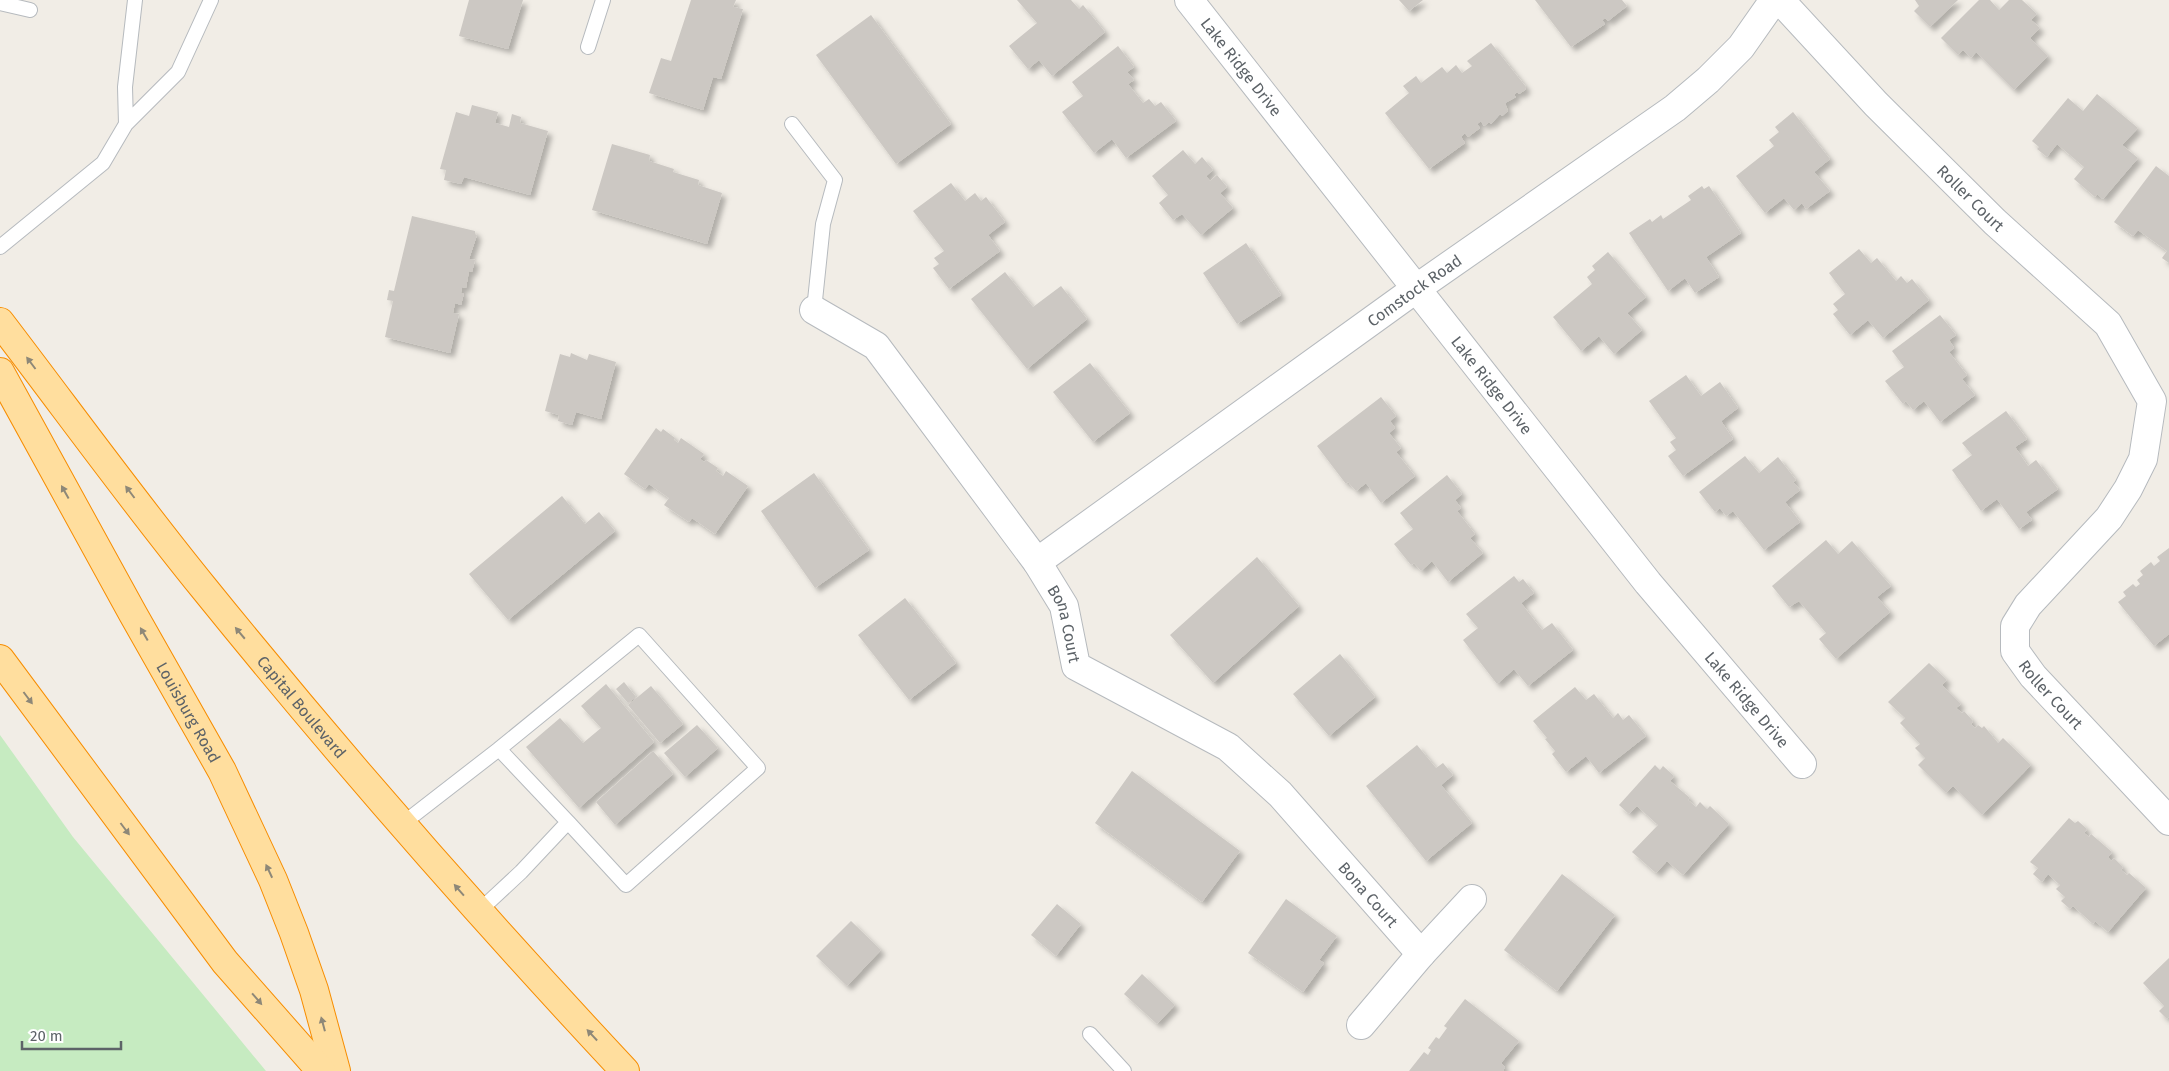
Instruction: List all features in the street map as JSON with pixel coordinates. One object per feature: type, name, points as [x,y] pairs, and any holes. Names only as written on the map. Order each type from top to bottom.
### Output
[{"type":"highway","name":"Capital Boulevard","points":[[0,322],[201,585],[401,825],[478,912],[625,1071]]},
{"type":"highway","name":"Louisburg Road","points":[[0,372],[128,606],[222,771],[273,880],[294,933],[314,990],[336,1071]]},
{"type":"highway","points":[[0,659],[225,962],[321,1071]]},
{"type":"street","name":"Lake Ridge Drive","points":[[1189,0],[1648,583],[1802,764]]},
{"type":"street","name":"Comstock Road","points":[[1037,562],[1417,288],[1675,108],[1708,80],[1741,47],[1774,0]]},
{"type":"street","name":"Roller Court","points":[[1780,0],[1876,104],[1988,215],[2108,324],[2160,402],[2142,459],[2128,489],[2109,518],[2028,605],[2015,626],[2015,651],[2033,676],[2169,821]]},
{"type":"street","name":"Bona Court","points":[[814,310],[876,346],[1037,562],[1064,606],[1076,666],[1228,747],[1280,794],[1421,954]]},
{"type":"street","points":[[1361,1025],[1421,954],[1472,899]]},
{"type":"lane","points":[[126,124],[125,87],[135,0]]},
{"type":"lane","points":[[0,247],[103,163],[126,124],[178,72],[211,0]]},
{"type":"lane","points":[[588,47],[603,0]]},
{"type":"lane","points":[[0,2],[30,10]]},
{"type":"lane","points":[[792,124],[835,180],[823,224],[814,310]]},
{"type":"lane","points":[[401,825],[499,749],[639,635],[758,768],[626,885],[499,749]]},
{"type":"lane","points":[[478,912],[521,872],[568,822]]},
{"type":"lane","points":[[1090,1034],[1124,1071]]},
{"type":"green space","points":[[0,735],[73,837],[266,1071],[0,1071]]},
{"type":"building","points":[[469,0],[523,0],[508,49],[459,36]]},
{"type":"building","points":[[691,0],[736,0],[733,7],[743,9],[721,79],[713,77],[703,110],[649,93],[661,58],[671,61]]},
{"type":"building","points":[[1017,0],[1071,0],[1079,9],[1083,5],[1105,32],[1052,76],[1039,60],[1028,69],[1009,46],[1037,23]]},
{"type":"building","points":[[1399,0],[1423,0],[1409,11]]},
{"type":"building","points":[[1535,0],[1622,0],[1627,6],[1608,21],[1605,18],[1602,20],[1605,24],[1571,47]]},
{"type":"building","points":[[1915,0],[1958,0],[1930,27],[1914,11],[1919,6]]},
{"type":"building","points":[[1979,0],[1990,0],[1999,10],[2009,0],[2022,0],[2037,14],[2031,20],[2040,28],[2030,38],[2048,56],[2014,90],[1976,52],[1971,58],[1963,50],[1958,55],[1941,38]]},
{"type":"building","points":[[871,15],[951,124],[896,164],[816,55]]},
{"type":"building","points":[[1491,43],[1526,87],[1525,90],[1519,94],[1517,92],[1514,95],[1516,97],[1505,103],[1508,111],[1502,116],[1500,114],[1491,124],[1489,122],[1484,126],[1481,121],[1477,124],[1480,128],[1468,137],[1465,133],[1461,137],[1465,143],[1429,169],[1385,113],[1409,93],[1403,86],[1416,76],[1421,83],[1442,67],[1447,73],[1456,65],[1462,73],[1472,66],[1467,61]]},
{"type":"building","points":[[1118,46],[1134,67],[1127,72],[1134,80],[1128,84],[1143,103],[1149,99],[1155,106],[1161,102],[1176,121],[1126,158],[1112,139],[1094,153],[1062,112],[1083,96],[1072,82]]},
{"type":"building","points":[[2097,94],[2138,128],[2122,145],[2138,158],[2103,199],[2097,194],[2095,197],[2074,179],[2084,167],[2057,144],[2047,157],[2037,149],[2039,147],[2032,141],[2068,98],[2083,111]]},
{"type":"building","points":[[472,105],[498,112],[495,123],[509,127],[512,114],[521,117],[520,123],[548,131],[530,195],[464,177],[461,184],[444,180],[446,170],[440,169],[456,112],[469,116]]},
{"type":"building","points":[[1793,112],[1830,159],[1814,172],[1830,191],[1806,209],[1802,203],[1794,210],[1784,198],[1765,213],[1736,176],[1774,146],[1769,140],[1779,132],[1775,127]]},
{"type":"building","points":[[612,144],[650,155],[649,161],[674,169],[673,172],[699,180],[698,185],[722,193],[707,244],[592,210]]},
{"type":"building","points":[[1183,150],[1195,164],[1202,157],[1213,170],[1206,176],[1210,181],[1217,175],[1227,187],[1220,193],[1233,208],[1201,235],[1182,214],[1173,220],[1159,203],[1168,195],[1152,176]]},
{"type":"building","points":[[2156,166],[2169,176],[2169,263],[2162,258],[2167,251],[2138,230],[2133,236],[2114,222]]},
{"type":"building","points":[[951,183],[965,201],[975,193],[981,201],[986,197],[1005,222],[988,235],[1000,251],[949,289],[933,268],[939,264],[934,258],[944,251],[913,211]]},
{"type":"building","points":[[1702,186],[1704,189],[1709,186],[1741,233],[1706,257],[1719,277],[1695,293],[1685,278],[1668,291],[1629,233],[1650,219],[1652,222],[1661,215],[1663,219],[1691,200],[1688,196]]},
{"type":"building","points":[[412,216],[475,231],[477,235],[469,259],[475,260],[472,272],[469,271],[466,288],[462,287],[461,293],[464,293],[461,305],[455,303],[453,313],[459,314],[450,353],[385,337],[393,301],[387,300],[389,290],[394,291]]},
{"type":"building","points":[[1246,243],[1281,295],[1237,324],[1203,273]]},
{"type":"building","points":[[1859,249],[1871,263],[1877,258],[1896,281],[1901,276],[1907,283],[1912,279],[1929,300],[1883,338],[1868,320],[1850,335],[1833,314],[1838,310],[1833,304],[1845,294],[1829,273]]},
{"type":"building","points":[[1608,252],[1646,297],[1627,313],[1642,330],[1614,354],[1599,336],[1581,351],[1553,317],[1592,284],[1587,277],[1595,270],[1592,266]]},
{"type":"building","points":[[1005,272],[1033,307],[1061,286],[1087,319],[1027,369],[971,299]]},
{"type":"building","points":[[1940,315],[1956,335],[1949,340],[1954,348],[1949,352],[1967,375],[1962,379],[1975,395],[1940,422],[1924,401],[1913,410],[1906,401],[1903,404],[1885,381],[1904,367],[1892,351]]},
{"type":"building","points":[[571,353],[587,360],[589,354],[616,362],[601,419],[576,412],[572,425],[558,421],[559,415],[545,411],[560,354],[570,357]]},
{"type":"building","points":[[1090,363],[1130,413],[1093,442],[1053,392]]},
{"type":"building","points":[[1686,375],[1701,396],[1720,382],[1738,408],[1721,421],[1733,439],[1683,476],[1668,456],[1676,450],[1670,442],[1676,438],[1649,401]]},
{"type":"building","points":[[1381,397],[1396,416],[1390,421],[1395,428],[1389,433],[1401,448],[1396,452],[1415,476],[1381,503],[1366,483],[1356,491],[1348,482],[1346,484],[1317,446]]},
{"type":"building","points":[[2006,411],[2027,439],[2015,447],[2028,466],[2036,460],[2058,489],[2026,512],[2032,520],[2019,529],[1997,499],[1981,511],[1952,470],[1972,455],[1962,443]]},
{"type":"building","points":[[656,428],[661,432],[663,429],[675,438],[674,440],[678,443],[681,438],[704,454],[700,459],[704,462],[706,460],[718,468],[716,471],[723,476],[726,471],[748,486],[715,534],[692,518],[689,522],[664,505],[669,498],[649,484],[645,489],[624,474]]},
{"type":"building","points":[[1745,456],[1759,473],[1778,457],[1796,480],[1793,482],[1800,490],[1785,502],[1800,522],[1764,550],[1733,511],[1726,516],[1720,508],[1715,512],[1699,492]]},
{"type":"building","points":[[814,473],[869,550],[815,588],[761,511]]},
{"type":"building","points":[[1447,475],[1462,494],[1455,500],[1461,508],[1457,511],[1475,534],[1470,538],[1483,553],[1448,582],[1432,561],[1421,571],[1414,563],[1411,565],[1394,544],[1413,529],[1400,513]]},
{"type":"building","points":[[562,496],[585,524],[599,512],[615,531],[508,620],[469,574]]},
{"type":"building","points":[[1826,540],[1838,554],[1852,541],[1891,586],[1877,597],[1890,612],[1836,659],[1819,639],[1826,633],[1799,601],[1789,607],[1772,586]]},
{"type":"building","points":[[2169,548],[2169,634],[2154,646],[2118,602],[2126,596],[2123,592],[2133,584],[2136,587],[2140,584],[2137,580],[2143,575],[2140,571],[2151,562],[2154,566],[2160,561],[2157,557]]},
{"type":"building","points":[[1257,557],[1299,606],[1213,683],[1170,635]]},
{"type":"building","points":[[1514,576],[1519,582],[1523,579],[1534,593],[1521,603],[1542,630],[1552,623],[1573,650],[1528,686],[1514,669],[1497,684],[1463,640],[1478,628],[1466,614]]},
{"type":"building","points":[[905,598],[956,663],[909,700],[858,635]]},
{"type":"building","points":[[1340,654],[1375,697],[1329,736],[1293,694]]},
{"type":"building","points":[[1929,663],[1947,680],[1942,685],[1961,704],[1956,708],[1962,713],[1964,711],[1973,721],[1971,724],[1975,728],[1978,725],[1982,728],[1984,726],[1998,743],[2003,738],[2031,765],[1982,815],[1953,786],[1946,793],[1918,765],[1925,758],[1915,748],[1920,744],[1900,723],[1905,718],[1888,702]]},
{"type":"building","points":[[624,682],[636,697],[628,703],[616,689]]},
{"type":"building","points":[[606,684],[654,742],[579,808],[526,747],[560,718],[583,743],[601,728],[581,706]]},
{"type":"building","points":[[651,686],[683,724],[660,743],[628,705]]},
{"type":"building","points":[[1575,687],[1586,700],[1594,694],[1613,718],[1618,713],[1623,720],[1629,715],[1646,736],[1599,773],[1586,756],[1566,772],[1552,754],[1555,751],[1545,739],[1547,738],[1533,721]]},
{"type":"building","points":[[697,725],[718,748],[685,777],[664,753]]},
{"type":"building","points":[[1417,745],[1436,768],[1443,763],[1453,775],[1441,785],[1472,823],[1426,861],[1366,786]]},
{"type":"building","points":[[653,751],[673,774],[615,825],[596,802]]},
{"type":"building","points":[[1655,765],[1660,770],[1663,766],[1674,776],[1670,781],[1690,798],[1688,800],[1696,807],[1700,802],[1707,809],[1710,806],[1729,824],[1683,875],[1667,861],[1656,873],[1632,852],[1658,825],[1637,806],[1629,814],[1619,805]]},
{"type":"building","points":[[1132,771],[1240,851],[1202,902],[1095,823]]},
{"type":"building","points":[[2069,818],[2075,823],[2078,821],[2087,829],[2084,833],[2089,837],[2091,834],[2112,852],[2108,857],[2111,861],[2114,858],[2123,867],[2121,870],[2127,875],[2129,873],[2146,888],[2108,932],[2095,921],[2093,924],[2073,906],[2070,909],[2061,901],[2065,897],[2056,889],[2060,885],[2048,874],[2042,882],[2033,874],[2038,868],[2030,862]]},
{"type":"building","points":[[1562,874],[1615,915],[1557,991],[1504,950]]},
{"type":"building","points":[[1286,899],[1337,936],[1319,960],[1324,963],[1303,992],[1248,953]]},
{"type":"building","points":[[1057,904],[1081,924],[1056,956],[1031,935]]},
{"type":"building","points":[[851,921],[881,950],[847,986],[816,956]]},
{"type":"building","points":[[2169,958],[2169,1017],[2167,1019],[2159,1011],[2164,1006],[2143,983]]},
{"type":"building","points":[[1142,974],[1175,1005],[1157,1024],[1124,994]]},
{"type":"building","points":[[1465,999],[1519,1041],[1501,1063],[1505,1067],[1503,1071],[1409,1071],[1424,1052],[1428,1055],[1431,1050],[1428,1048],[1436,1037],[1439,1039],[1447,1028],[1444,1026]]}]
